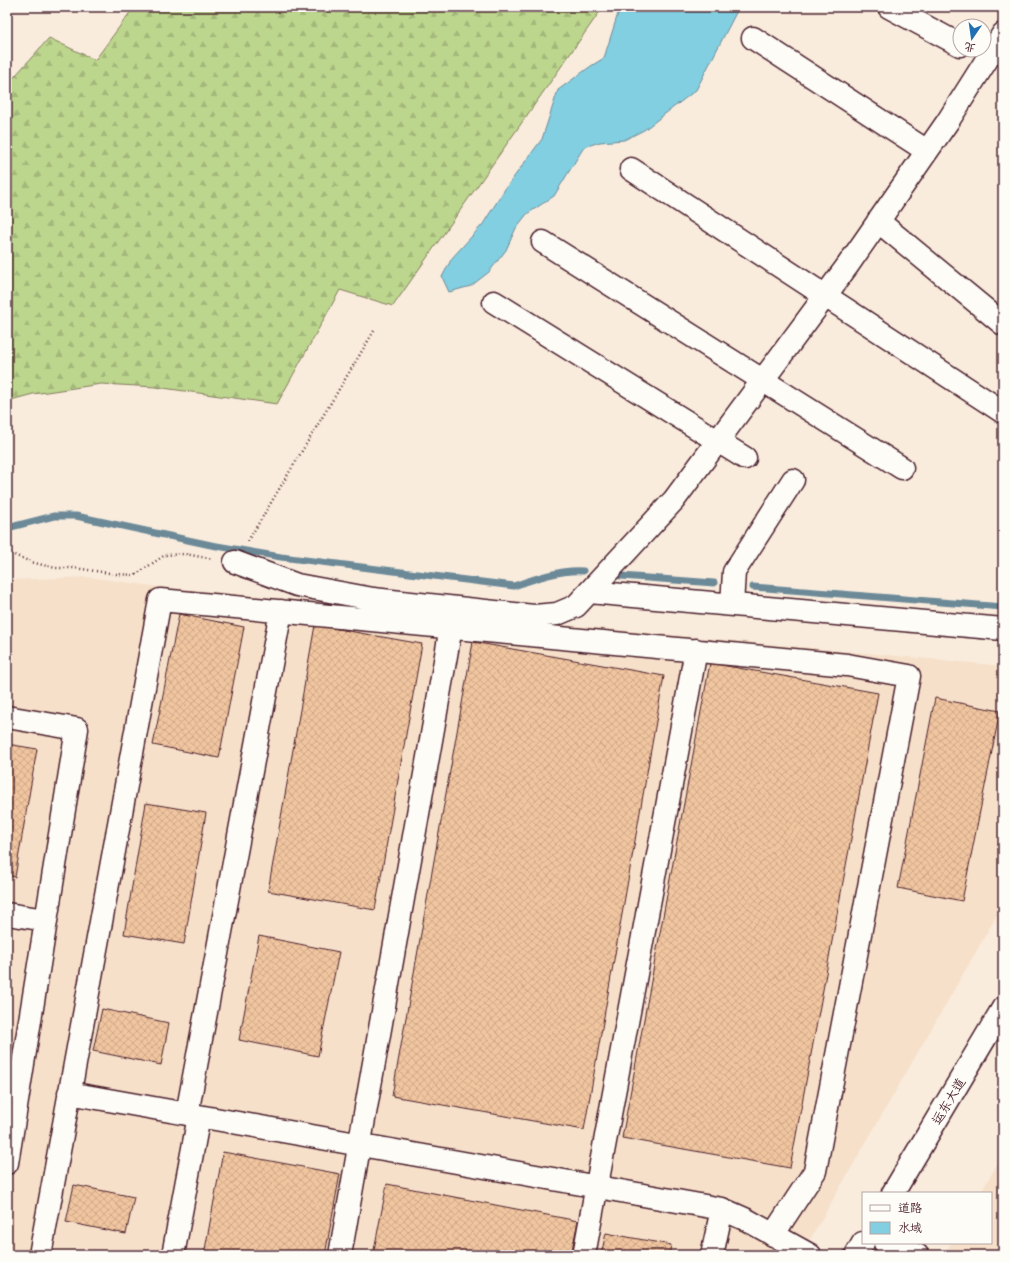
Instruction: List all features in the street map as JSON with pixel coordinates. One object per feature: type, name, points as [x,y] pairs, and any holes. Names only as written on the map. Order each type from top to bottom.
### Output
[{"type":"street","points":[[889,7],[952,41]]},
{"type":"street","points":[[992,43],[1003,34]]},
{"type":"street","points":[[753,38],[927,151]]},
{"type":"street","points":[[235,562],[297,585],[373,599],[534,616],[556,614],[576,606],[674,500],[825,296],[948,121],[977,58]]},
{"type":"street","points":[[631,169],[1003,412]]},
{"type":"street","points":[[878,221],[1003,324]]},
{"type":"street","points":[[543,242],[902,468]]},
{"type":"street","points":[[494,302],[745,458]]},
{"type":"street","points":[[732,605],[734,572],[793,480]]},
{"type":"street","points":[[589,592],[1003,629]]},
{"type":"street","points":[[40,1255],[160,600],[847,664],[909,676],[815,1171],[772,1235]]},
{"type":"street","points":[[173,1255],[193,1115],[281,611]]},
{"type":"street","points":[[340,1255],[451,627]]},
{"type":"street","points":[[584,1255],[696,650]]},
{"type":"street","points":[[7,717],[77,729],[46,920],[14,1086],[7,1163]]},
{"type":"street","points":[[7,914],[46,920]]},
{"type":"street","name":"运东大道","points":[[894,1192],[1003,1008]]},
{"type":"street","points":[[69,1093],[722,1209],[747,1220],[810,1255]]},
{"type":"street","points":[[712,1255],[722,1209]]},
{"type":"street","points":[[856,1255],[862,1244]]},
{"type":"street","points":[[888,1244],[917,1255]]},
{"type":"path","points":[[7,552],[31,562],[55,568],[75,568],[116,574],[135,574],[165,555],[185,554],[235,562],[374,331]]},
{"type":"shaded area","points":[[88,577],[153,586],[1003,666],[1003,905],[801,1255],[7,1255],[7,580]]},
{"type":"shaded area","points":[[1003,1155],[1003,1255],[943,1255],[950,1244],[992,1244],[992,1192],[981,1192]]},
{"type":"green space","points":[[134,7],[603,7],[393,306],[340,290],[277,404],[156,387],[101,384],[33,394],[7,401],[7,85],[49,38],[95,60]]},
{"type":"water","points":[[620,7],[739,7],[696,90],[644,130],[624,140],[600,142],[584,147],[554,196],[527,214],[516,228],[506,250],[489,272],[471,286],[449,292],[442,277],[452,258],[483,224],[505,189],[542,139],[558,90],[604,58]]},
{"type":"building","points":[[179,614],[244,627],[219,758],[153,745]]},
{"type":"building","points":[[315,625],[422,644],[375,910],[268,891]]},
{"type":"building","points":[[473,642],[664,676],[584,1130],[392,1096]]},
{"type":"building","points":[[710,663],[878,693],[790,1168],[622,1138]]},
{"type":"building","points":[[935,698],[1000,711],[962,901],[898,888]]},
{"type":"building","points":[[7,744],[37,749],[15,877],[7,875]]},
{"type":"building","points":[[146,803],[206,813],[184,944],[124,934]]},
{"type":"building","points":[[259,936],[339,952],[318,1056],[239,1040]]},
{"type":"building","points":[[102,1009],[169,1023],[161,1065],[93,1051]]},
{"type":"building","points":[[223,1152],[340,1174],[325,1255],[204,1255]]},
{"type":"building","points":[[387,1184],[578,1221],[571,1255],[373,1255]]},
{"type":"building","points":[[74,1185],[134,1197],[126,1234],[66,1222]]},
{"type":"building","points":[[606,1233],[671,1245],[669,1255],[601,1255]]},
{"type":"waterway","points":[[7,528],[54,516],[76,516],[211,545],[281,557],[514,586],[557,573],[583,571]]},
{"type":"waterway","points":[[621,576],[714,583]]},
{"type":"waterway","points":[[753,587],[1003,607]]}]
